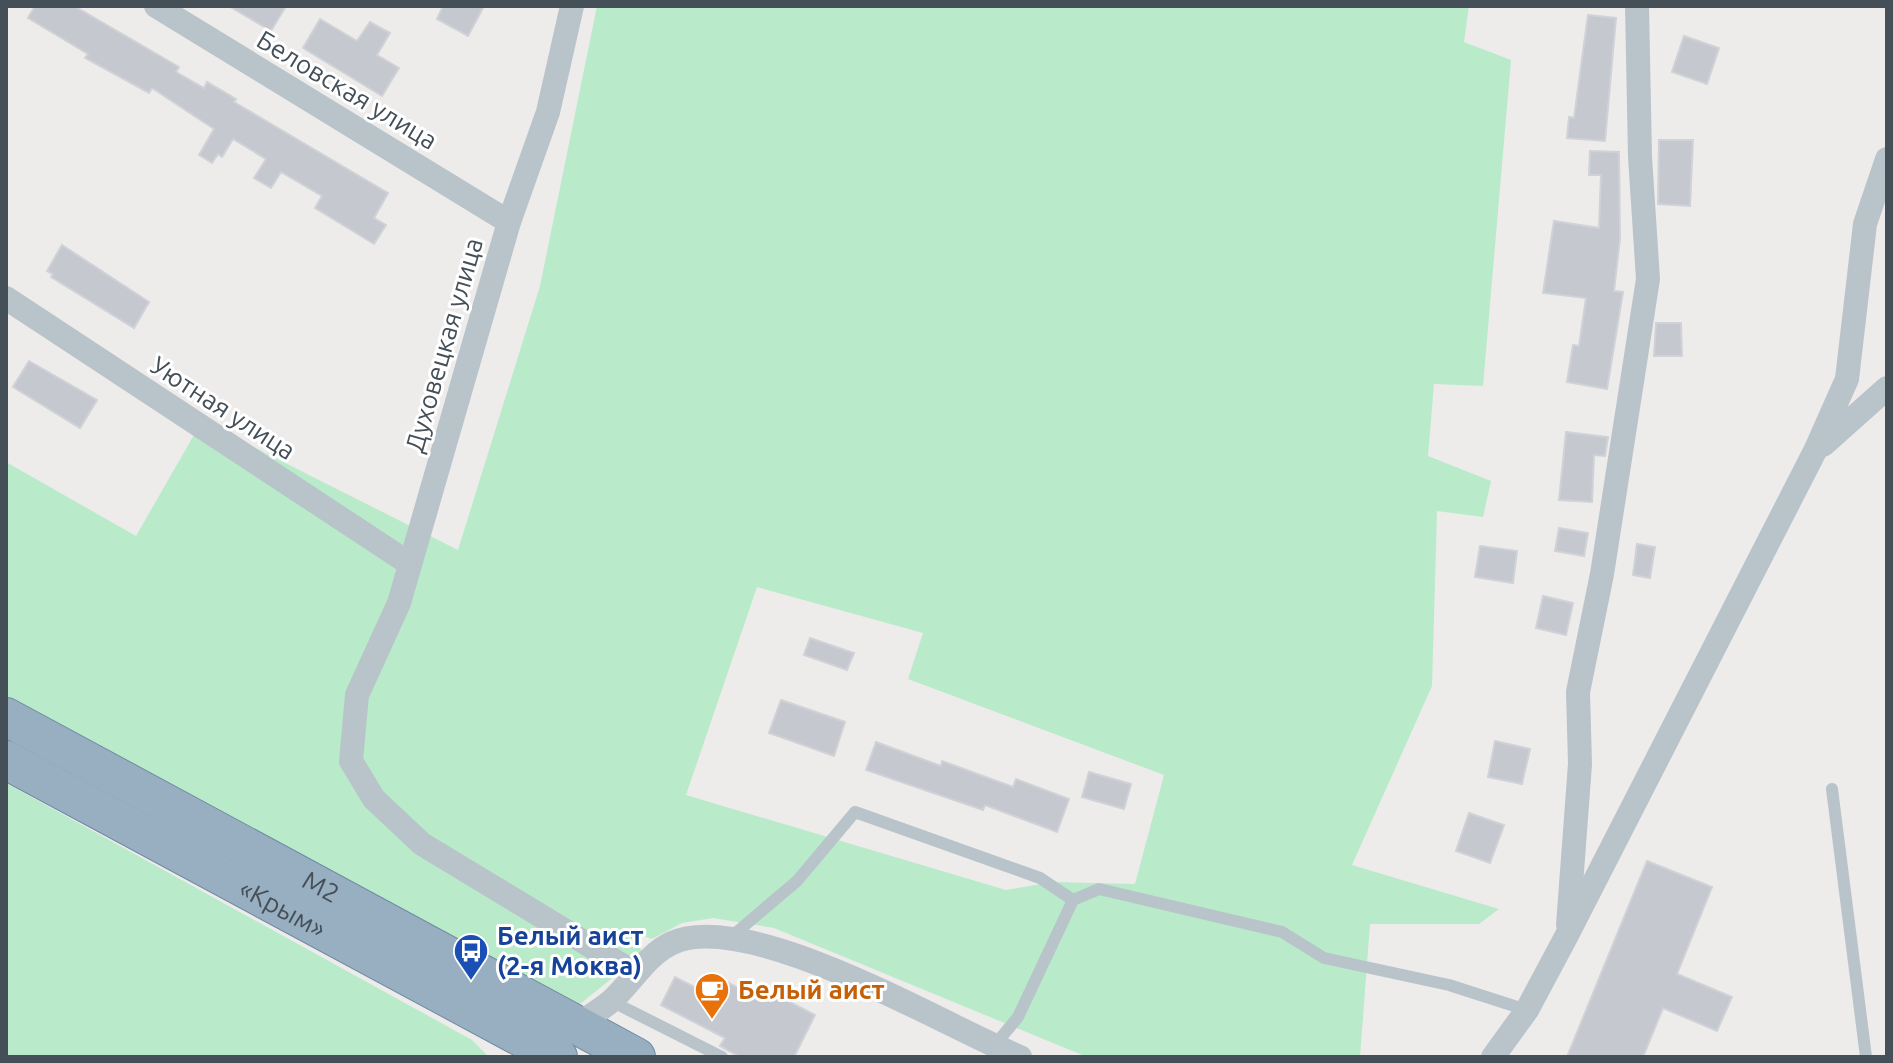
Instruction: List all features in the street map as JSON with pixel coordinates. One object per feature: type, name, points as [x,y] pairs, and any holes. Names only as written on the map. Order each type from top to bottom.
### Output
[{"type":"highway","name":"М2","points":[[6,717],[560,1044],[636,1057]]},
{"type":"highway","name":"«Крым»","points":[[6,760],[560,1044]]},
{"type":"street","name":"Беловская улица","points":[[156,6],[509,222]]},
{"type":"street","name":"Духовецкая улица","points":[[572,6],[548,112],[509,222],[399,603],[357,695],[351,761],[374,799],[422,844],[635,973]]},
{"type":"street","points":[[1567,935],[1580,764],[1578,692],[1602,574],[1648,279],[1640,157],[1637,6]]},
{"type":"street","points":[[1493,1057],[1527,1010],[1567,935],[1815,451],[1847,379],[1865,224],[1887,159]]},
{"type":"street","name":"Уютная улица","points":[[6,298],[410,564]]},
{"type":"street","points":[[1815,451],[1887,388]]},
{"type":"street","points":[[560,1044],[611,1001],[635,973],[670,943],[703,933],[756,943],[888,993],[1020,1057]]},
{"type":"lane","points":[[1832,789],[1866,1057]]},
{"type":"lane","points":[[730,938],[797,881],[855,812],[1040,878],[1073,900]]},
{"type":"lane","points":[[994,1046],[1018,1017],[1073,900],[1099,889],[1282,932],[1324,958],[1449,985],[1527,1010]]},
{"type":"lane","points":[[611,1001],[722,1057]]},
{"type":"green space","points":[[597,6],[1469,6],[1464,42],[1511,60],[1483,386],[1434,384],[1428,456],[1491,481],[1483,517],[1437,511],[1432,686],[1352,865],[1499,909],[1479,924],[1370,924],[1360,1057],[1087,1057],[774,928],[713,918],[682,923],[652,939],[637,934],[642,954],[580,1004],[542,1017],[6,723],[6,462],[136,536],[202,421],[458,550],[540,286]],"holes":[[[757,587],[923,633],[908,679],[1164,775],[1135,884],[1053,882],[1006,890],[686,795]]]},
{"type":"green space","points":[[6,783],[472,1040],[489,1057],[6,1057]]},
{"type":"building","points":[[35,6],[74,6],[179,67],[176,72],[204,88],[207,82],[236,99],[234,102],[388,193],[374,218],[386,225],[374,244],[315,208],[322,196],[281,172],[271,188],[254,178],[266,159],[233,139],[222,157],[218,154],[212,163],[199,155],[214,129],[152,88],[149,93],[85,58],[88,54],[28,18]]},
{"type":"building","points":[[229,6],[286,6],[271,31]]},
{"type":"building","points":[[443,6],[484,6],[468,36],[437,19]]},
{"type":"building","points":[[1588,15],[1616,18],[1605,141],[1567,138],[1569,117],[1574,118]]},
{"type":"building","points":[[320,19],[357,41],[370,22],[390,33],[377,55],[399,68],[382,96],[303,48]]},
{"type":"building","points":[[1684,36],[1719,48],[1707,84],[1672,72]]},
{"type":"building","points":[[1659,140],[1693,140],[1690,206],[1658,204]]},
{"type":"building","points":[[1590,151],[1619,152],[1620,238],[1614,291],[1623,292],[1607,389],[1567,382],[1573,345],[1579,346],[1586,298],[1543,293],[1554,221],[1599,228],[1601,175],[1589,175]]},
{"type":"building","points":[[62,245],[149,302],[134,328],[51,277],[53,274],[47,271]]},
{"type":"building","points":[[1656,323],[1681,323],[1682,356],[1654,356]]},
{"type":"building","points":[[29,361],[97,400],[80,428],[13,387]]},
{"type":"building","points":[[1566,432],[1608,437],[1605,456],[1594,455],[1592,502],[1559,500]]},
{"type":"building","points":[[1559,528],[1588,533],[1584,556],[1555,551]]},
{"type":"building","points":[[1637,544],[1655,547],[1650,578],[1633,575]]},
{"type":"building","points":[[1480,546],[1517,551],[1513,583],[1475,577]]},
{"type":"building","points":[[1543,596],[1573,603],[1566,635],[1536,628]]},
{"type":"building","points":[[810,638],[854,653],[847,670],[804,655]]},
{"type":"building","points":[[781,700],[845,722],[834,756],[769,733]]},
{"type":"building","points":[[1495,741],[1530,749],[1522,784],[1488,777]]},
{"type":"building","points":[[876,742],[941,766],[942,761],[1013,787],[1016,779],[1069,799],[1057,832],[985,805],[983,810],[866,770]]},
{"type":"building","points":[[1089,772],[1131,784],[1124,809],[1082,797]]},
{"type":"building","points":[[1469,813],[1504,825],[1490,863],[1456,851]]},
{"type":"building","points":[[1647,861],[1712,887],[1677,974],[1732,997],[1717,1031],[1663,1008],[1643,1057],[1567,1057]]},
{"type":"building","points":[[711,974],[752,995],[757,985],[815,1015],[794,1057],[740,1057],[720,1046],[725,1038],[661,1005],[675,977],[702,991]]},
{"type":"place","name":"Белый аист (2-я Моква)","points":[[471,982]]},
{"type":"place","name":"Белый аист","points":[[712,1021]]}]
